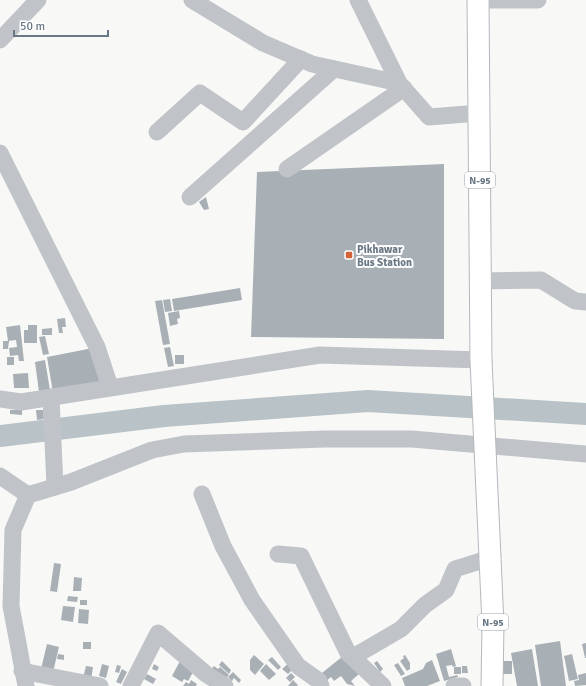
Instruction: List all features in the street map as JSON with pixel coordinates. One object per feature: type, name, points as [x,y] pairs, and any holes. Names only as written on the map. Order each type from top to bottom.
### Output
[{"type":"main road","name":"N-95","points":[[478,0],[481,360],[493,625],[492,686]]},
{"type":"street","points":[[192,0],[263,43],[312,64],[402,86]]},
{"type":"street","points":[[358,0],[402,86],[429,117],[479,113]]},
{"type":"street","points":[[478,0],[538,0]]},
{"type":"street","points":[[0,40],[32,2]]},
{"type":"street","points":[[157,132],[200,93],[243,122],[301,59]]},
{"type":"street","points":[[190,197],[334,69]]},
{"type":"street","points":[[287,169],[402,86]]},
{"type":"street","points":[[0,153],[97,347],[110,387]]},
{"type":"street","points":[[480,281],[540,280],[575,301],[586,302]]},
{"type":"street","points":[[0,399],[21,402],[51,400],[110,387],[320,355],[481,360]]},
{"type":"street","points":[[51,400],[55,483]]},
{"type":"street","points":[[100,686],[24,679],[11,606],[12,530],[28,495],[55,483],[71,482],[152,450],[184,444],[227,441],[412,439],[586,454]]},
{"type":"street","points":[[0,476],[28,495]]},
{"type":"street","points":[[202,494],[223,546],[252,600],[298,666],[319,681],[321,686]]},
{"type":"street","points":[[278,554],[301,556],[348,653],[383,686]]},
{"type":"street","points":[[353,657],[401,629],[425,605],[446,590],[455,569],[490,558]]},
{"type":"street","points":[[131,686],[158,633],[206,674],[225,686]]},
{"type":"street","points":[[454,686],[463,686]]},
{"type":"building","name":"Pikhawar Bus Station","points":[[444,164],[444,339],[251,337],[257,172]]},
{"type":"building","points":[[206,197],[209,209],[204,210],[199,202]]},
{"type":"building","points":[[240,288],[242,300],[174,311],[172,299]]},
{"type":"building","points":[[170,299],[172,311],[165,312],[163,300]]},
{"type":"building","points":[[162,300],[170,344],[163,345],[155,301]]},
{"type":"building","points":[[179,311],[180,318],[177,319],[178,324],[170,326],[168,313]]},
{"type":"building","points":[[65,318],[66,327],[62,327],[63,333],[59,333],[57,319]]},
{"type":"building","points":[[20,325],[24,361],[19,361],[18,355],[10,356],[9,348],[17,347],[16,340],[8,341],[6,327]]},
{"type":"building","points":[[28,325],[37,325],[37,343],[24,343],[24,330],[28,330]]},
{"type":"building","points":[[52,328],[52,335],[42,335],[42,329]]},
{"type":"building","points":[[45,336],[49,354],[43,355],[39,337]]},
{"type":"building","points":[[3,341],[9,341],[8,349],[3,349]]},
{"type":"building","points":[[170,347],[174,366],[168,367],[164,348]]},
{"type":"building","points":[[93,348],[100,384],[53,393],[47,357]]},
{"type":"building","points":[[175,355],[184,355],[184,364],[175,364]]},
{"type":"building","points":[[7,357],[14,357],[14,365],[7,365]]},
{"type":"building","points":[[45,360],[50,390],[39,392],[35,362]]},
{"type":"building","points":[[28,373],[29,388],[14,388],[13,374]]},
{"type":"building","points":[[10,410],[22,410],[22,415],[10,414]]},
{"type":"building","points":[[36,410],[43,410],[44,419],[37,420]]},
{"type":"building","points":[[54,563],[61,564],[57,592],[50,591]]},
{"type":"building","points":[[74,577],[82,578],[81,591],[73,591]]},
{"type":"building","points":[[68,596],[78,597],[77,602],[67,601]]},
{"type":"building","points":[[80,600],[87,600],[87,605],[80,605]]},
{"type":"building","points":[[63,606],[75,607],[73,622],[61,620]]},
{"type":"building","points":[[79,609],[89,610],[88,624],[78,623]]},
{"type":"building","points":[[560,641],[566,686],[541,686],[535,645]]},
{"type":"building","points":[[83,642],[91,642],[91,649],[83,649]]},
{"type":"building","points":[[586,643],[586,658],[585,658],[582,644]]},
{"type":"building","points":[[47,644],[59,647],[53,672],[41,669]]},
{"type":"building","points":[[451,649],[456,666],[446,666],[449,677],[457,675],[458,677],[444,681],[436,654]]},
{"type":"building","points":[[532,649],[538,686],[517,686],[511,653]]},
{"type":"building","points":[[58,654],[64,655],[64,660],[57,659]]},
{"type":"building","points":[[572,654],[578,679],[569,681],[564,656]]},
{"type":"building","points":[[254,655],[264,664],[255,675],[250,670],[250,660]]},
{"type":"building","points":[[405,655],[410,663],[410,669],[407,671],[400,661]]},
{"type":"building","points":[[343,656],[359,674],[351,681],[355,686],[347,684],[341,676],[334,681],[331,677],[326,681],[317,677]]},
{"type":"building","points":[[272,657],[281,667],[278,670],[268,660]]},
{"type":"building","points":[[181,659],[196,667],[188,681],[184,679],[182,682],[172,676]]},
{"type":"building","points":[[432,660],[440,681],[427,686],[405,686],[402,678],[423,669],[426,663]]},
{"type":"building","points":[[222,661],[231,670],[229,674],[219,665]]},
{"type":"building","points":[[291,661],[296,666],[288,674],[282,669]]},
{"type":"building","points":[[377,661],[383,669],[380,672],[374,663]]},
{"type":"building","points":[[501,661],[512,661],[512,674],[502,674]]},
{"type":"building","points":[[398,663],[405,674],[401,676],[394,665]]},
{"type":"building","points":[[102,664],[109,666],[106,678],[99,676]]},
{"type":"building","points":[[154,664],[159,667],[157,671],[152,669]]},
{"type":"building","points":[[266,664],[276,674],[269,680],[260,671]]},
{"type":"building","points":[[117,665],[121,666],[119,673],[115,672]]},
{"type":"building","points":[[86,666],[93,667],[91,680],[83,678]]},
{"type":"building","points":[[214,666],[218,669],[220,667],[229,675],[221,683],[209,672]]},
{"type":"building","points":[[462,666],[467,666],[468,673],[462,673]]},
{"type":"building","points":[[454,667],[461,667],[461,674],[454,674]]},
{"type":"building","points":[[122,669],[127,672],[121,684],[116,682]]},
{"type":"building","points":[[233,672],[241,680],[239,683],[234,678],[232,681],[228,677]]},
{"type":"building","points":[[291,673],[295,677],[290,682],[286,678]]},
{"type":"building","points":[[586,673],[586,685],[575,686],[574,681],[579,680],[578,675]]},
{"type":"building","points":[[147,674],[156,679],[153,684],[144,679]]},
{"type":"building","points":[[191,680],[197,684],[196,686],[183,686],[186,682],[189,684]]},
{"type":"building","points":[[293,680],[298,685],[288,686]]},
{"type":"waterway","points":[[0,436],[164,416],[368,401],[586,414]]},
{"type":"place","name":"Pikhawar Bus Station","points":[[349,255]]}]
